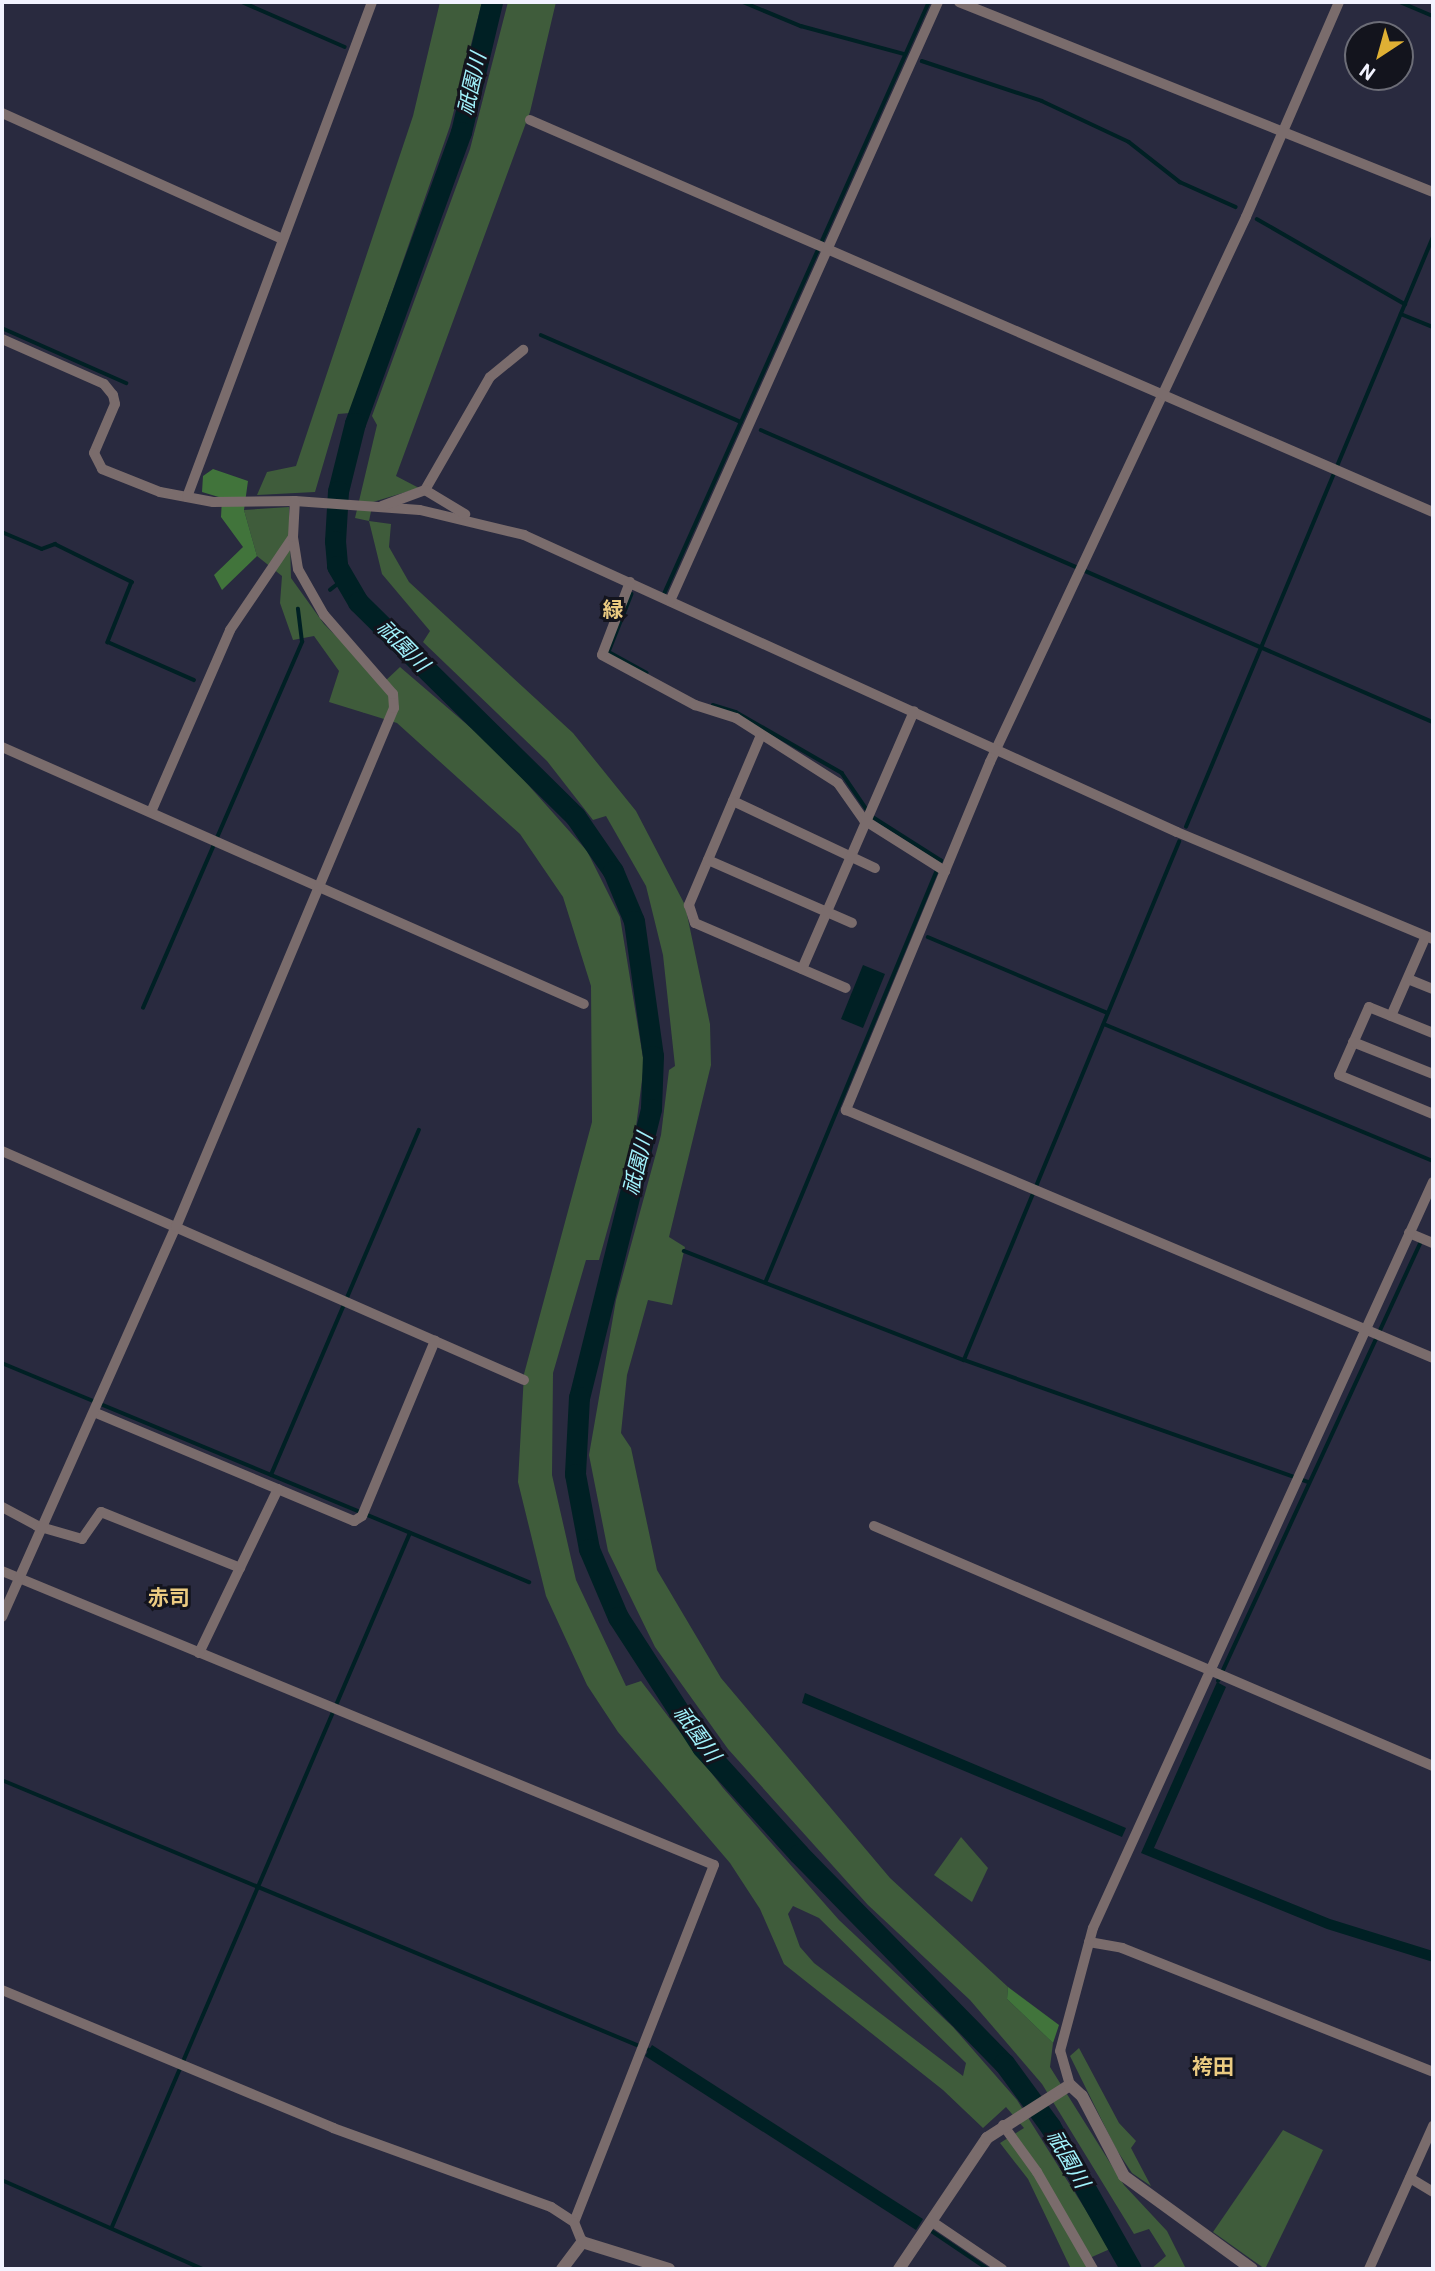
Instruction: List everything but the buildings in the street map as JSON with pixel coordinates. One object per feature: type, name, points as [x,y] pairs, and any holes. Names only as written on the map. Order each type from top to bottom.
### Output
[{"type":"street","points":[[187,497],[372,2]]},
{"type":"street","points":[[670,601],[831,250],[938,2]]},
{"type":"street","points":[[959,2],[1433,192]]},
{"type":"street","points":[[1339,2],[1164,392],[998,751],[846,1110],[1433,1358]]},
{"type":"street","points":[[2,113],[282,239]]},
{"type":"street","points":[[530,120],[1164,392],[1433,512]]},
{"type":"street","points":[[2,339],[104,384],[114,395],[94,453],[102,469],[187,497],[213,502],[295,501],[376,508],[473,519],[524,535],[998,751],[1430,937],[1391,1016]]},
{"type":"street","points":[[376,508],[425,490],[490,377],[523,350]]},
{"type":"street","points":[[425,490],[473,519]]},
{"type":"street","points":[[2,1617],[46,1527],[177,1227],[321,887],[395,701],[313,599],[298,569],[293,537],[295,501]]},
{"type":"street","points":[[150,812],[230,631],[293,537]]},
{"type":"street","points":[[629,582],[602,655],[761,735],[838,783],[864,820],[945,872]]},
{"type":"street","points":[[802,969],[850,852],[914,711]]},
{"type":"street","points":[[761,735],[689,905],[695,923],[846,988]]},
{"type":"street","points":[[2,747],[584,1004]]},
{"type":"street","points":[[733,801],[850,852],[875,868]]},
{"type":"street","points":[[708,860],[852,923]]},
{"type":"street","points":[[1408,979],[1433,989]]},
{"type":"street","points":[[1433,1033],[1368,1007],[1339,1075],[1433,1114]]},
{"type":"street","points":[[1353,1042],[1433,1074]]},
{"type":"street","points":[[2,1151],[524,1380]]},
{"type":"street","points":[[1252,2269],[1124,2176],[1082,2096],[1067,2086],[1060,2051],[1089,1941],[1433,1182]]},
{"type":"street","points":[[1409,1233],[1433,1243]]},
{"type":"street","points":[[98,1407],[354,1521],[364,1512],[435,1341]]},
{"type":"street","points":[[199,1653],[278,1489]]},
{"type":"street","points":[[2,1507],[46,1527],[82,1539],[102,1512],[240,1568]]},
{"type":"street","points":[[874,1526],[1433,1766]]},
{"type":"street","points":[[2,1571],[714,1865],[575,2222]]},
{"type":"street","points":[[1089,1941],[1122,1948],[1433,2072]]},
{"type":"street","points":[[2,1990],[332,2128],[551,2207],[575,2222],[582,2242]]},
{"type":"street","points":[[899,2269],[976,2152],[1003,2125],[1067,2086]]},
{"type":"street","points":[[1003,2125],[1037,2172],[1093,2269]]},
{"type":"street","points":[[1369,2269],[1433,2126]]},
{"type":"street","points":[[1410,2178],[1433,2192]]},
{"type":"street","points":[[931,2221],[1002,2269]]},
{"type":"street","points":[[562,2269],[582,2242]]},
{"type":"street","points":[[582,2242],[669,2269]]},
{"type":"green space","points":[[440,2],[482,2],[450,126],[350,413],[338,414],[315,492],[257,495],[267,472],[296,466],[413,116]]},
{"type":"green space","points":[[508,2],[556,2],[530,112],[396,476],[419,488],[373,502],[369,521],[355,518],[377,425],[372,416],[470,149]]},
{"type":"green space","points":[[213,469],[248,481],[244,510],[257,556],[222,590],[214,575],[243,547],[221,517],[222,498],[202,492],[203,476]]},
{"type":"green space","points":[[289,507],[291,578],[324,624],[383,683],[400,667],[499,752],[587,851],[620,917],[644,1064],[636,1127],[599,1260],[586,1260],[553,1373],[552,1475],[576,1580],[626,1686],[641,1681],[723,1788],[839,1920],[953,2027],[1017,2100],[1110,2249],[1085,2260],[1088,2269],[1071,2269],[1028,2179],[1000,2143],[1024,2128],[1006,2107],[983,2128],[943,2090],[784,1964],[760,1909],[730,1863],[618,1732],[587,1685],[546,1596],[518,1482],[524,1374],[592,1122],[591,986],[563,897],[520,834],[397,723],[329,702],[339,671],[314,636],[293,640],[280,603],[282,576],[257,556],[244,510]],"holes":[[[793,1906],[819,1918],[966,2063],[963,2076],[814,1963],[800,1947],[788,1914]]]},
{"type":"green space","points":[[369,521],[391,524],[389,547],[409,582],[573,733],[636,811],[685,905],[710,1024],[711,1065],[669,1237],[685,1247],[672,1305],[648,1300],[627,1375],[621,1433],[631,1448],[657,1570],[721,1678],[890,1878],[1008,1987],[1007,1999],[1053,2043],[1050,2067],[1124,2185],[1167,2231],[1186,2269],[1151,2269],[1166,2256],[1149,2229],[1134,2234],[1042,2084],[970,2000],[868,1905],[728,1749],[655,1647],[608,1551],[589,1455],[616,1300],[661,1135],[669,1070],[675,1066],[663,955],[646,886],[606,816],[593,820],[547,761],[423,642],[430,631],[382,574]]},
{"type":"green space","points":[[961,1837],[988,1868],[972,1902],[934,1875]]},
{"type":"green space","points":[[1008,1987],[1059,2025],[1053,2043],[1007,1999]]},
{"type":"green space","points":[[1079,2048],[1119,2123],[1136,2141],[1131,2148],[1151,2186],[1132,2173],[1116,2149],[1070,2056]]},
{"type":"green space","points":[[1283,2130],[1323,2150],[1265,2269],[1213,2232]]},
{"type":"shaded area","points":[[863,965],[885,974],[863,1028],[841,1019]]},
{"type":"shaded area","points":[[1217,1682],[1226,1687],[1154,1848],[1330,1919],[1433,1951],[1433,1962],[1327,1929],[1141,1853]]},
{"type":"shaded area","points":[[805,1693],[1126,1828],[1122,1837],[802,1703]]},
{"type":"shaded area","points":[[652,2045],[923,2219],[916,2230],[645,2056]]},
{"type":"waterway","points":[[242,2],[345,47]]},
{"type":"waterway","name":"祇園川","points":[[492,2],[461,132],[355,423],[338,491],[335,541],[337,566],[358,602],[575,816],[613,871],[634,921],[653,1056],[651,1109],[579,1397],[575,1474],[589,1549],[618,1617],[702,1747],[799,1854],[1004,2063],[1050,2126],[1131,2269]]},
{"type":"waterway","points":[[743,2],[801,26],[904,54]]},
{"type":"waterway","points":[[664,594],[929,2]]},
{"type":"waterway","points":[[1400,2],[1433,16]]},
{"type":"waterway","points":[[922,61],[1042,101],[1129,142],[1180,182],[1236,207]]},
{"type":"waterway","points":[[1257,219],[1405,304]]},
{"type":"waterway","points":[[1186,827],[1433,237]]},
{"type":"waterway","points":[[1401,314],[1433,327]]},
{"type":"waterway","points":[[2,328],[126,383]]},
{"type":"waterway","points":[[541,335],[741,422]]},
{"type":"waterway","points":[[761,430],[1433,722]]},
{"type":"waterway","points":[[2,532],[42,549],[55,544],[132,582],[108,642],[194,680]]},
{"type":"waterway","points":[[330,590],[343,580]]},
{"type":"waterway","points":[[632,594],[609,652],[647,673]]},
{"type":"waterway","points":[[143,1008],[302,642],[298,609]]},
{"type":"waterway","points":[[713,705],[736,712],[842,773],[868,811]]},
{"type":"waterway","points":[[766,1281],[941,861],[872,817]]},
{"type":"waterway","points":[[964,1360],[1179,842]]},
{"type":"waterway","points":[[928,937],[1108,1013]]},
{"type":"waterway","points":[[1104,1024],[1433,1161]]},
{"type":"waterway","points":[[271,1475],[419,1130]]},
{"type":"waterway","points":[[1218,1681],[1421,1241]]},
{"type":"waterway","points":[[684,1251],[964,1360],[1309,1482]]},
{"type":"waterway","points":[[2,1363],[529,1582]]},
{"type":"waterway","points":[[112,2227],[410,1533]]},
{"type":"waterway","points":[[2,1780],[649,2050]]},
{"type":"waterway","points":[[2,2180],[203,2269]]},
{"type":"waterway","points":[[933,2232],[988,2269]]},
{"type":"district","name":"緑","points":[[613,610]]},
{"type":"district","name":"赤司","points":[[169,1598]]},
{"type":"district","name":"袴田","points":[[1213,2067]]}]
